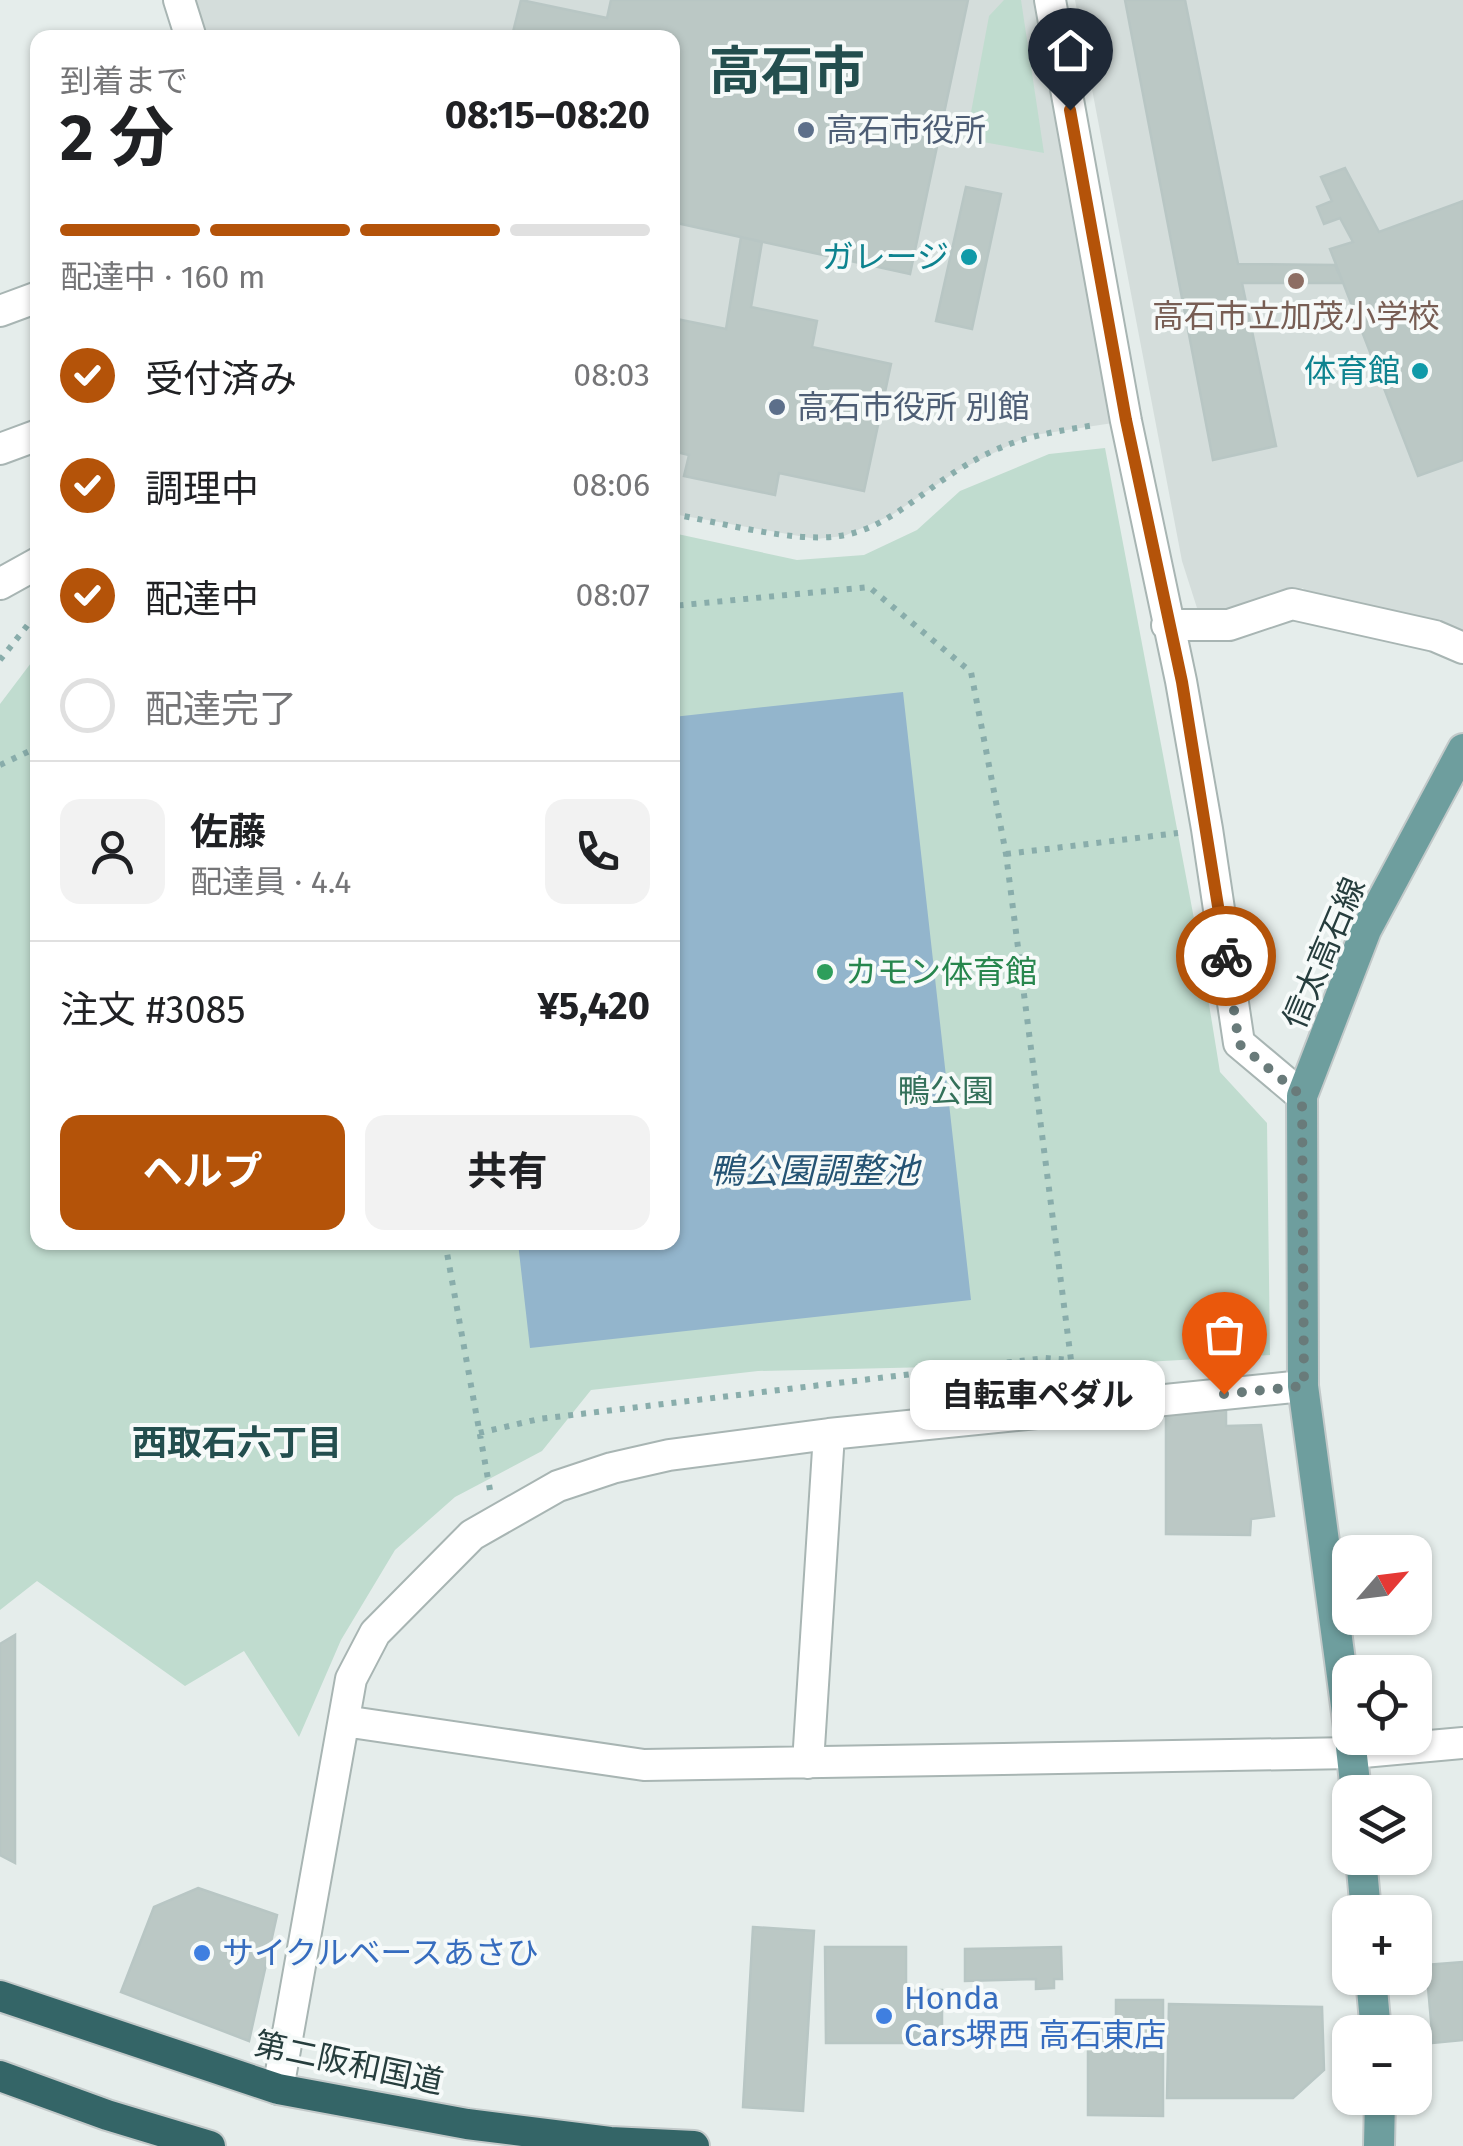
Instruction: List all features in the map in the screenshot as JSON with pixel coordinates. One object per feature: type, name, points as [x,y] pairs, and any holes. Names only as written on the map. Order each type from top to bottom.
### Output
[{"type":"highway","name":"第二阪和国道","points":[[0,1996],[278,2089],[467,2124],[610,2142],[694,2146]]},
{"type":"highway","points":[[0,2076],[210,2146]]},
{"type":"main road","name":"信太高石線","points":[[1340,1655],[1304,1386],[1302,1096],[1366,930],[1463,749]]},
{"type":"main road","points":[[1379,2146],[1380,2115]]},
{"type":"street","points":[[180,0],[188,30]]},
{"type":"street","points":[[1050,0],[1126,420],[1182,682],[1239,1044],[1302,1096]]},
{"type":"street","points":[[0,311],[30,300]]},
{"type":"street","points":[[0,449],[30,438]]},
{"type":"street","points":[[0,584],[30,567]]},
{"type":"street","points":[[1167,624],[1229,625],[1292,604],[1435,636],[1463,648]]},
{"type":"street","points":[[278,2089],[351,1679],[375,1633],[472,1534],[558,1486],[612,1468],[669,1456],[828,1434],[1304,1386]]},
{"type":"street","points":[[808,1762],[828,1434]]},
{"type":"street","points":[[344,1721],[644,1765],[1332,1743]]},
{"type":"street","points":[[1432,1743],[1463,1744]]},
{"type":"path","points":[[680,515],[816,538],[844,536],[892,515],[957,471],[1028,436],[1126,420]]},
{"type":"path","points":[[479,1433],[558,1417],[1045,1358],[1072,1360],[1006,854],[970,672],[869,586],[680,605]]},
{"type":"path","points":[[0,660],[30,622]]},
{"type":"path","points":[[0,765],[30,751]]},
{"type":"path","points":[[1006,854],[1208,829]]},
{"type":"path","points":[[446,1250],[496,1521]]},
{"type":"shaded area","points":[[179,0],[1050,0],[1126,421],[1028,436],[957,471],[892,515],[844,536],[816,539],[680,515],[680,30],[189,30]]},
{"type":"shaded area","name":"高石市立加茂小学校","points":[[1075,0],[1463,0],[1463,637],[1307,595],[1303,588],[1247,613],[1197,608],[1182,561]]},
{"type":"green space","points":[[1004,0],[1021,0],[1044,153],[966,139],[989,16]]},
{"type":"green space","name":"鴨公園","points":[[1105,448],[1220,1072],[1267,1123],[1270,1355],[1145,1362],[758,1371],[591,1390],[542,1451],[455,1497],[395,1550],[341,1640],[299,1737],[244,1651],[185,1686],[37,1581],[0,1610],[0,704],[30,664],[30,1250],[680,1250],[680,535],[797,560],[864,555],[917,530],[960,491],[1049,454]]},
{"type":"water","name":"鴨公園調整池","points":[[903,692],[971,1300],[530,1348],[519,1250],[680,1250],[680,716]]},
{"type":"building","name":"高石市役所","points":[[521,0],[607,18],[611,0],[968,0],[910,274],[680,224],[680,30],[514,30]]},
{"type":"building","points":[[1125,0],[1185,0],[1238,264],[1335,265],[1343,283],[1242,283],[1276,446],[1213,460]]},
{"type":"building","name":"体育館","points":[[1345,168],[1379,232],[1463,201],[1463,460],[1418,476],[1330,249],[1353,242],[1340,218],[1324,224],[1317,207],[1332,201],[1321,177]]},
{"type":"building","name":"ガレージ","points":[[966,187],[1001,194],[972,329],[936,321]]},
{"type":"building","name":"高石市役所 別館","points":[[741,237],[762,242],[751,307],[817,321],[812,347],[891,364],[864,491],[779,473],[775,495],[684,476],[689,455],[680,453],[680,320],[726,329]]},
{"type":"building","points":[[1226,1410],[1226,1426],[1261,1425],[1274,1516],[1251,1519],[1250,1535],[1166,1534],[1166,1415]]},
{"type":"building","points":[[15,1635],[15,1863],[0,1855],[0,1644]]},
{"type":"building","name":"サイクルベースあさひ","points":[[198,1888],[277,1915],[249,2041],[121,1992],[154,1907]]},
{"type":"building","points":[[753,1927],[814,1931],[803,2111],[743,2107]]},
{"type":"building","name":"Honda Cars堺西 高石東店","points":[[825,1947],[906,1947],[906,1990],[942,1990],[942,2043],[826,2043]]},
{"type":"building","points":[[1061,1947],[1062,1979],[1054,1979],[1054,1988],[1036,1989],[1036,1979],[965,1981],[965,1949]]},
{"type":"building","points":[[1463,1962],[1463,2040],[1433,2043],[1429,1995],[1432,1995],[1432,1965]]},
{"type":"building","points":[[1116,2000],[1163,2000],[1163,2116],[1088,2115],[1088,2024],[1116,2024]]},
{"type":"building","points":[[1169,2004],[1322,2007],[1324,2070],[1293,2098],[1167,2098]]},
{"type":"way so far","points":[[1224,1394],[1304,1386],[1302,1096],[1239,1044],[1226,956]]},
{"type":"place","name":"高石市役所","points":[[806,130]]},
{"type":"place","name":"ガレージ","points":[[969,257]]},
{"type":"place","name":"高石市立加茂小学校","points":[[1296,281]]},
{"type":"place","name":"体育館","points":[[1420,371]]},
{"type":"place","name":"高石市役所 別館","points":[[777,407]]},
{"type":"place","name":"カモン体育館","points":[[825,972]]},
{"type":"place","name":"自転車ペダル","points":[[1224,1394]]},
{"type":"place","name":"サイクルベースあさひ","points":[[202,1953]]},
{"type":"place","name":"Honda Cars堺西 高石東店","points":[[884,2016]]},
{"type":"district","name":"高石市","points":[[787,71]]},
{"type":"district","name":"西取石六丁目","points":[[237,1443]]},
{"type":"route","points":[[1070,110],[1126,420],[1182,682],[1226,956]]}]
